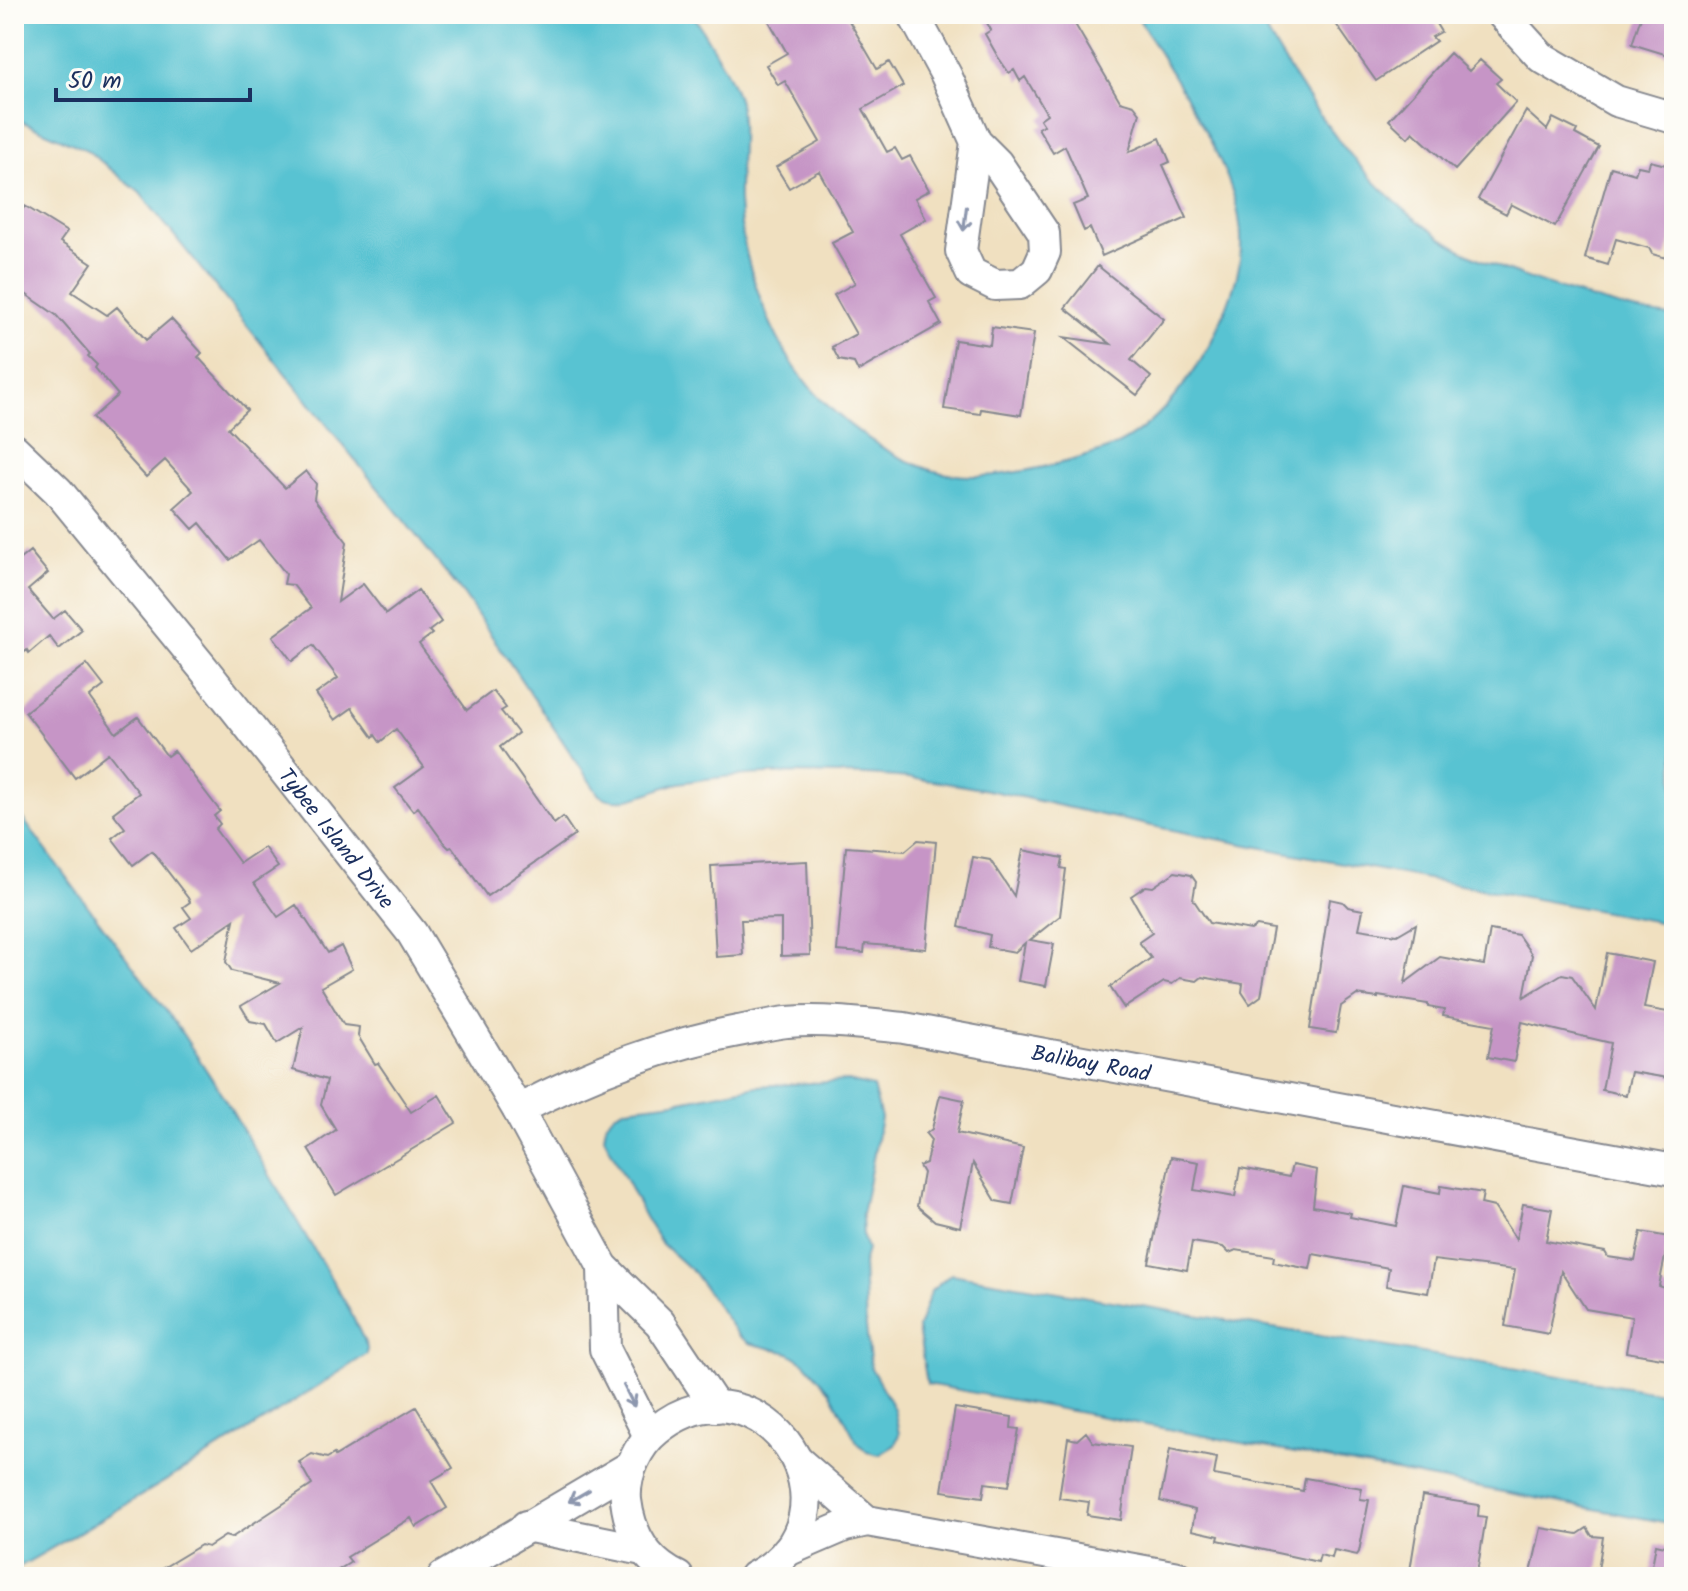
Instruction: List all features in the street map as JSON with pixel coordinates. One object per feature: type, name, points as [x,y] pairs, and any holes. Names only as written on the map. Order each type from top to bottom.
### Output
[{"type":"street","points":[[913,14],[946,75],[976,142]]},
{"type":"street","points":[[1502,14],[1541,57],[1616,101],[1674,118]]},
{"type":"street","name":"Tybee Island Drive","points":[[14,449],[58,491],[203,668],[412,933],[518,1110],[603,1267],[660,1323],[716,1407]]},
{"type":"street","name":"Balibay Road","points":[[518,1110],[568,1084],[630,1058],[695,1038],[785,1022],[831,1021],[904,1028],[1674,1170]]},
{"type":"street","name":"Tybee Island Drive","points":[[603,1267],[605,1349],[649,1436]]},
{"type":"street","points":[[604,1341],[633,1318],[652,1314]]},
{"type":"street","points":[[678,1577],[664,1570],[643,1550],[630,1524],[626,1495],[631,1466],[649,1436],[691,1410],[716,1407],[742,1410],[766,1422],[785,1439],[799,1462],[867,1521]]},
{"type":"street","points":[[769,1569],[801,1523],[806,1493],[799,1462]]},
{"type":"street","points":[[443,1577],[631,1466]]},
{"type":"street","points":[[769,1569],[845,1526],[867,1521],[1178,1577]]},
{"type":"street","points":[[526,1526],[643,1550]]},
{"type":"water","points":[[14,14],[693,14],[738,98],[741,131],[739,202],[745,249],[760,299],[795,368],[834,412],[864,436],[897,456],[931,470],[980,476],[1052,465],[1119,444],[1164,409],[1201,360],[1233,290],[1241,252],[1240,225],[1235,200],[1213,145],[1136,14],[1257,14],[1299,85],[1348,152],[1406,212],[1439,236],[1475,257],[1539,282],[1617,306],[1674,316],[1674,925],[919,779],[756,774],[679,783],[628,799],[608,799],[599,795],[464,595],[140,193],[87,150],[14,118]]},
{"type":"water","points":[[14,807],[176,1024],[218,1088],[348,1307],[367,1347],[367,1354],[192,1465],[14,1570]]},
{"type":"water","points":[[848,1081],[873,1087],[881,1118],[862,1215],[867,1249],[863,1265],[866,1327],[871,1368],[894,1409],[899,1434],[895,1445],[879,1455],[867,1452],[857,1442],[830,1391],[805,1363],[789,1353],[749,1343],[738,1335],[694,1273],[662,1244],[604,1137],[606,1124],[614,1114],[626,1108],[757,1086]]},
{"type":"water","points":[[951,1274],[1674,1395],[1674,1524],[927,1384],[918,1328],[931,1291]]},
{"type":"building","points":[[765,14],[845,14],[877,69],[889,62],[903,86],[863,109],[887,152],[895,148],[902,160],[910,156],[929,190],[915,198],[926,219],[900,234],[936,298],[929,302],[941,324],[858,371],[854,363],[839,360],[832,347],[856,334],[834,295],[855,283],[832,243],[853,232],[819,171],[789,188],[776,167],[820,142],[785,81],[778,85],[766,65],[787,53]]},
{"type":"building","points":[[982,14],[1069,14],[1120,101],[1134,105],[1140,113],[1129,152],[1160,138],[1170,162],[1163,165],[1187,218],[1102,256],[1090,228],[1084,231],[1073,205],[1088,199],[1065,146],[1053,153],[1038,128],[1044,125],[1040,119],[1047,114],[1025,77],[1020,81],[1014,70],[1009,73],[998,57],[985,34],[991,30]]},
{"type":"building","points":[[1329,14],[1430,14],[1441,32],[1432,37],[1436,41],[1376,81]]},
{"type":"building","points":[[1642,14],[1674,14],[1674,57],[1632,44]]},
{"type":"building","points":[[1450,53],[1469,71],[1480,60],[1501,79],[1496,83],[1516,102],[1455,170],[1413,132],[1408,138],[1389,120]]},
{"type":"building","points":[[1526,111],[1547,130],[1553,118],[1577,130],[1575,134],[1599,147],[1555,227],[1511,204],[1506,214],[1478,199]]},
{"type":"building","points":[[1650,161],[1674,167],[1674,229],[1666,258],[1652,254],[1649,248],[1616,239],[1608,265],[1585,258],[1611,167],[1635,174],[1638,166],[1648,168]]},
{"type":"building","points":[[25,206],[67,232],[60,242],[92,263],[72,292],[107,315],[117,307],[146,340],[171,319],[202,353],[198,357],[247,410],[228,428],[285,488],[306,471],[316,484],[314,499],[347,542],[338,602],[363,584],[386,614],[418,590],[441,622],[419,644],[467,710],[493,691],[506,708],[501,711],[518,733],[500,747],[554,824],[563,817],[575,835],[487,896],[418,807],[413,811],[395,788],[424,767],[396,729],[380,742],[352,708],[335,720],[316,694],[338,678],[313,645],[292,661],[273,636],[311,608],[293,585],[284,584],[286,574],[259,540],[230,560],[200,523],[193,529],[174,508],[193,491],[165,460],[146,477],[92,418],[118,395],[95,368],[97,365],[88,356],[90,354],[56,315],[14,286],[14,222]]},
{"type":"building","points":[[1098,266],[1164,319],[1131,360],[1151,377],[1137,395],[1063,337],[1111,344],[1065,308]]},
{"type":"building","points":[[992,327],[1034,333],[1021,415],[981,409],[980,414],[944,409],[955,340],[990,345]]},
{"type":"building","points":[[30,551],[48,573],[28,590],[53,619],[65,610],[82,630],[59,649],[49,636],[14,661],[14,564]]},
{"type":"building","points":[[87,664],[104,686],[90,697],[116,733],[138,717],[167,756],[174,751],[220,811],[214,816],[220,824],[215,829],[240,863],[264,847],[278,867],[254,883],[278,917],[296,905],[328,953],[341,946],[352,969],[321,987],[344,1025],[359,1027],[358,1036],[375,1064],[378,1063],[411,1112],[439,1095],[456,1123],[336,1195],[308,1149],[336,1130],[321,1105],[327,1080],[293,1070],[303,1027],[277,1043],[266,1024],[250,1021],[241,1006],[280,983],[232,971],[226,962],[234,920],[191,949],[176,928],[191,918],[183,907],[190,902],[188,898],[152,851],[133,865],[112,838],[125,828],[113,813],[139,793],[108,753],[75,778],[25,712]]},
{"type":"building","points":[[918,840],[936,842],[926,949],[865,944],[864,953],[837,951],[846,847],[905,851]]},
{"type":"building","points":[[1023,850],[1063,858],[1061,868],[1066,869],[1060,916],[1030,940],[1054,944],[1046,986],[1018,981],[1025,943],[1015,952],[988,947],[990,935],[959,927],[973,857],[990,860],[1014,896]]},
{"type":"building","points":[[807,861],[810,955],[781,956],[781,919],[741,920],[743,955],[716,957],[711,866]]},
{"type":"building","points":[[1175,872],[1191,875],[1196,882],[1193,899],[1209,923],[1251,930],[1257,926],[1273,929],[1261,996],[1250,1004],[1242,992],[1243,984],[1202,977],[1197,981],[1180,978],[1172,984],[1164,982],[1124,1008],[1110,987],[1151,958],[1139,942],[1152,933],[1131,896],[1146,886],[1153,887]]},
{"type":"building","points":[[1330,899],[1363,910],[1359,929],[1397,935],[1416,924],[1405,983],[1440,957],[1484,965],[1490,930],[1518,935],[1532,955],[1524,997],[1562,974],[1572,976],[1596,1010],[1607,953],[1653,962],[1644,1008],[1674,1013],[1674,1079],[1631,1072],[1626,1095],[1602,1090],[1611,1043],[1522,1022],[1514,1062],[1488,1057],[1494,1025],[1443,1016],[1444,1010],[1428,1007],[1428,1004],[1378,996],[1357,995],[1341,1006],[1336,1033],[1310,1029]]},
{"type":"building","points":[[940,1095],[964,1100],[957,1133],[1023,1148],[1012,1204],[996,1201],[973,1163],[960,1227],[935,1221],[917,1206],[923,1173],[919,1166],[926,1163],[931,1140],[926,1134],[932,1129]]},
{"type":"building","points":[[1171,1157],[1199,1162],[1194,1190],[1235,1197],[1240,1168],[1289,1177],[1292,1165],[1317,1170],[1313,1206],[1396,1226],[1404,1186],[1440,1193],[1441,1186],[1483,1193],[1481,1204],[1494,1207],[1516,1239],[1523,1204],[1552,1209],[1546,1241],[1605,1252],[1608,1257],[1635,1261],[1641,1232],[1669,1237],[1659,1286],[1674,1292],[1674,1360],[1626,1352],[1632,1317],[1586,1309],[1561,1271],[1549,1334],[1505,1326],[1515,1270],[1434,1260],[1428,1293],[1386,1286],[1389,1268],[1313,1254],[1310,1269],[1273,1262],[1274,1256],[1236,1250],[1229,1253],[1223,1247],[1192,1242],[1187,1270],[1149,1263]]},
{"type":"building","points":[[416,1407],[453,1468],[431,1481],[447,1508],[416,1527],[411,1518],[347,1557],[351,1562],[327,1577],[148,1577],[201,1545],[208,1547],[225,1536],[231,1538],[312,1485],[299,1462],[312,1454],[327,1458],[335,1456]]},
{"type":"building","points":[[955,1408],[1012,1417],[1011,1428],[1019,1429],[1009,1486],[985,1483],[983,1497],[942,1491]]},
{"type":"building","points":[[1086,1432],[1093,1442],[1131,1447],[1121,1520],[1087,1515],[1089,1502],[1059,1498],[1068,1438],[1077,1440]]},
{"type":"building","points":[[1170,1449],[1217,1458],[1214,1475],[1303,1491],[1305,1478],[1362,1488],[1360,1499],[1369,1500],[1359,1552],[1357,1555],[1334,1550],[1332,1558],[1320,1555],[1318,1562],[1218,1540],[1219,1536],[1192,1530],[1195,1510],[1160,1501]]},
{"type":"building","points":[[1422,1496],[1479,1505],[1478,1516],[1486,1517],[1477,1573],[1453,1570],[1451,1577],[1409,1577]]},
{"type":"building","points":[[1541,1528],[1578,1534],[1587,1528],[1592,1536],[1603,1537],[1597,1577],[1530,1577]]},
{"type":"building","points":[[1656,1544],[1674,1548],[1674,1577],[1650,1577]]}]
